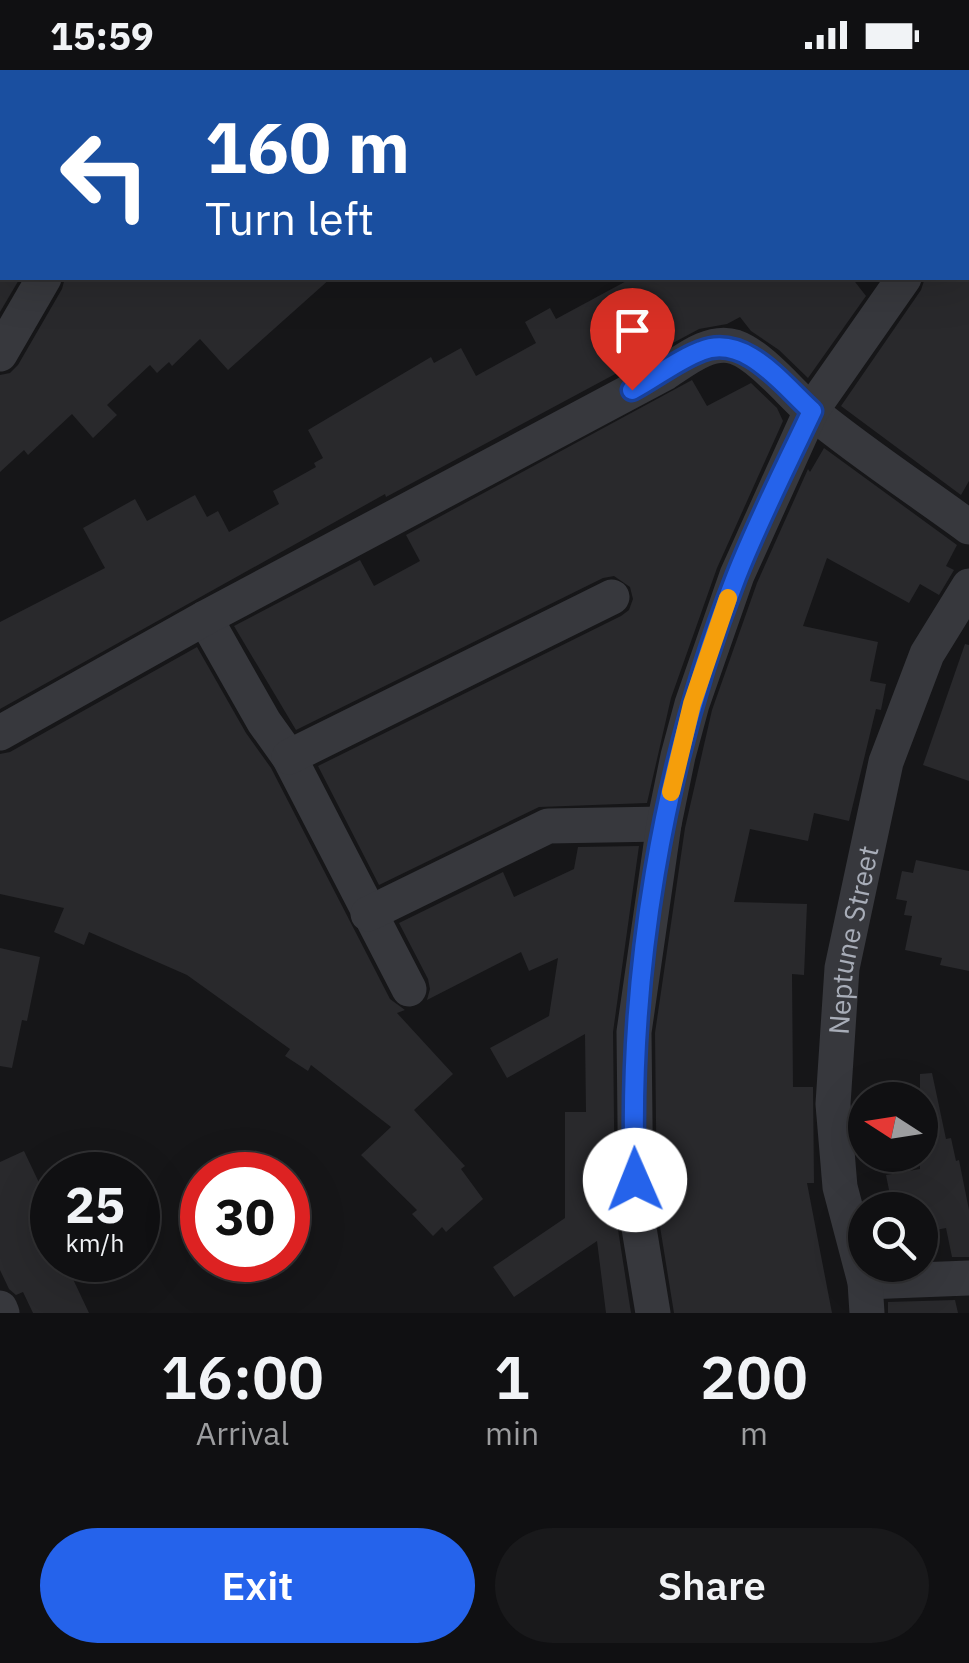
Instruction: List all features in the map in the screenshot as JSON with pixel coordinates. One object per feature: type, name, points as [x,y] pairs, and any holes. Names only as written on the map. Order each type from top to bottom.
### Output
[{"type":"street","points":[[0,354],[43,280]]},
{"type":"street","points":[[652,1313],[636,1210],[634,1032],[664,824],[678,756],[736,575],[812,411],[903,280]]},
{"type":"street","points":[[0,733],[205,618],[698,352],[716,346],[734,347],[751,357],[812,411],[969,527]]},
{"type":"street","name":"Neptune Street","points":[[866,1298],[840,1187],[834,1104],[842,968],[886,762],[927,654],[969,586]]},
{"type":"street","points":[[289,757],[612,597]]},
{"type":"street","points":[[205,618],[264,722],[289,757],[409,989]]},
{"type":"street","points":[[368,914],[548,826],[664,824]]},
{"type":"street","points":[[866,1298],[969,1278]]},
{"type":"building","points":[[0,280],[19,280],[0,312]]},
{"type":"building","points":[[64,280],[329,280],[228,370],[200,339],[172,366],[169,362],[157,373],[150,365],[107,405],[117,415],[93,438],[72,414],[28,455],[24,450],[0,472],[0,375],[10,373],[18,365]]},
{"type":"building","points":[[628,280],[854,280],[866,296],[808,378],[779,350],[751,331],[740,317],[727,324],[699,329],[386,497],[385,494],[0,709],[0,622],[105,568],[83,528],[135,499],[147,521],[195,495],[207,517],[218,511],[229,532],[279,504],[273,491],[316,467],[314,463],[323,458],[308,430],[431,357],[434,363],[461,348],[476,376],[536,343],[525,322],[550,308],[556,319]]},
{"type":"building","points":[[924,280],[969,280],[969,481],[961,495],[841,406]]},
{"type":"building","points":[[692,380],[707,406],[751,383],[777,408],[783,421],[717,568],[671,698],[647,803],[539,807],[379,885],[318,766],[621,616],[629,610],[633,599],[630,587],[614,576],[603,578],[296,730],[234,626],[360,560],[374,586],[420,561],[406,535]]},
{"type":"building","points":[[824,448],[957,545],[946,566],[954,570],[939,595],[920,584],[909,603],[827,558],[803,626],[878,642],[870,681],[886,684],[881,710],[876,709],[849,821],[814,813],[808,841],[750,829],[734,902],[807,904],[804,975],[792,974],[793,1087],[813,1087],[814,1183],[807,1183],[832,1313],[674,1313],[657,1208],[655,1033],[685,828],[712,710],[757,583],[808,469],[810,472]]},
{"type":"building","points":[[965,644],[969,645],[969,781],[923,765]]},
{"type":"building","points":[[197,647],[246,733],[271,768],[390,999],[405,1010],[397,1013],[453,1074],[414,1110],[465,1166],[461,1169],[483,1199],[446,1232],[442,1227],[433,1236],[412,1214],[417,1210],[361,1155],[391,1127],[311,1065],[308,1071],[285,1056],[290,1049],[187,975],[89,932],[84,945],[54,932],[64,908],[0,894],[0,754],[10,752]]},
{"type":"building","points":[[639,846],[613,1032],[615,1210],[631,1313],[606,1313],[597,1241],[514,1297],[493,1267],[565,1218],[565,1112],[586,1112],[585,1034],[507,1078],[490,1048],[549,1016],[558,958],[529,971],[521,952],[427,1000],[428,979],[399,923],[503,872],[514,897],[574,869],[578,847]]},
{"type":"building","points":[[916,860],[969,871],[969,971],[940,965],[942,958],[905,950],[912,916],[904,915],[907,901],[896,899],[902,871],[913,873]]},
{"type":"building","points":[[0,948],[40,957],[27,1021],[22,1020],[12,1068],[0,1066]]},
{"type":"building","points":[[932,1073],[934,1082],[920,1082],[920,1074]]},
{"type":"building","points":[[938,1101],[946,1139],[951,1138],[956,1161],[959,1160],[969,1210],[969,1257],[952,1257],[946,1228],[938,1230],[938,1192],[889,1192],[886,1175],[938,1172]]},
{"type":"building","points":[[24,1151],[30,1164],[30,1282],[74,1282],[89,1313],[33,1313],[23,1292],[16,1295],[9,1289],[0,1270],[0,1162]]},
{"type":"building","points":[[955,1300],[958,1313],[888,1313],[888,1302]]},
{"type":"slow traffic","points":[[671,792],[692,704],[728,598]]},
{"type":"route","points":[[632,390],[698,352],[716,346],[734,347],[751,357],[812,411],[736,575],[678,756],[664,824],[634,1032],[635,1180]]}]
